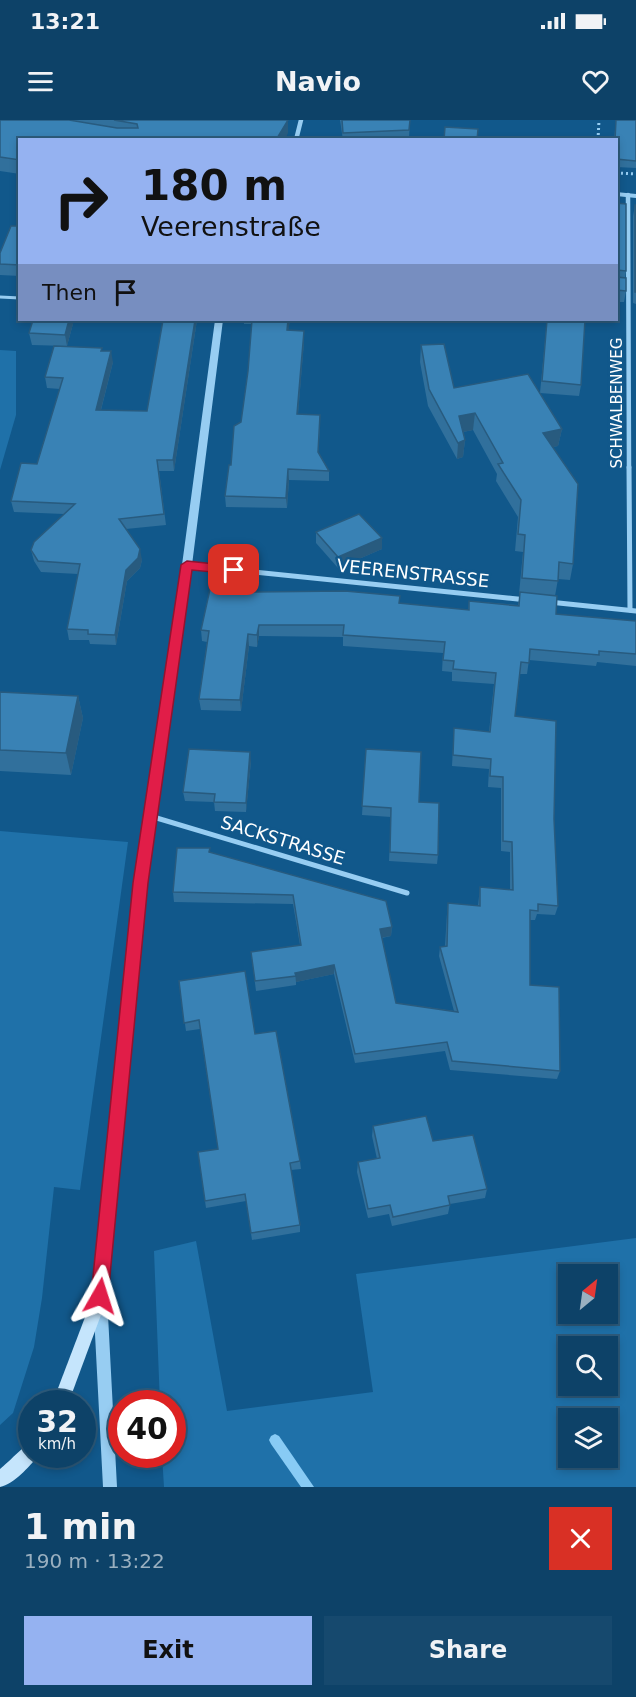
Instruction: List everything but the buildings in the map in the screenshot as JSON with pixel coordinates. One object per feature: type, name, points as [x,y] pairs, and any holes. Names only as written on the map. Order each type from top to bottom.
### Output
[{"type":"main road","points":[[65,1390],[100,1296]]},
{"type":"main road","points":[[0,1480],[18,1465]]},
{"type":"street","points":[[297,138],[301,120]]},
{"type":"street","name":"SCHWALBENWEG","points":[[632,195],[626,287],[633,611]]},
{"type":"street","points":[[110,1487],[100,1296],[138,903],[187,565],[219,321]]},
{"type":"street","name":"VEERENSTRASSE","points":[[187,565],[633,611]]},
{"type":"street","name":"SACKSTRASSE","points":[[150,816],[407,892]]},
{"type":"lane","points":[[0,297],[18,298]]},
{"type":"path","points":[[598,138],[599,120]]},
{"type":"path","points":[[618,173],[636,174]]},
{"type":"shaded area","points":[[0,350],[16,351],[16,415],[0,470]]},
{"type":"shaded area","points":[[0,831],[128,842],[80,1190],[54,1187],[42,1298],[34,1347],[20,1390],[18,1390],[13,1413],[0,1425]]},
{"type":"shaded area","points":[[636,1238],[636,1487],[164,1487],[163,1468],[186,1468],[186,1390],[159,1390],[154,1251],[196,1241],[227,1411],[373,1392],[356,1274]]},
{"type":"waterway","points":[[275,1440],[308,1487]]},
{"type":"route","points":[[100,1296],[140,883],[187,565],[234,570]]}]
